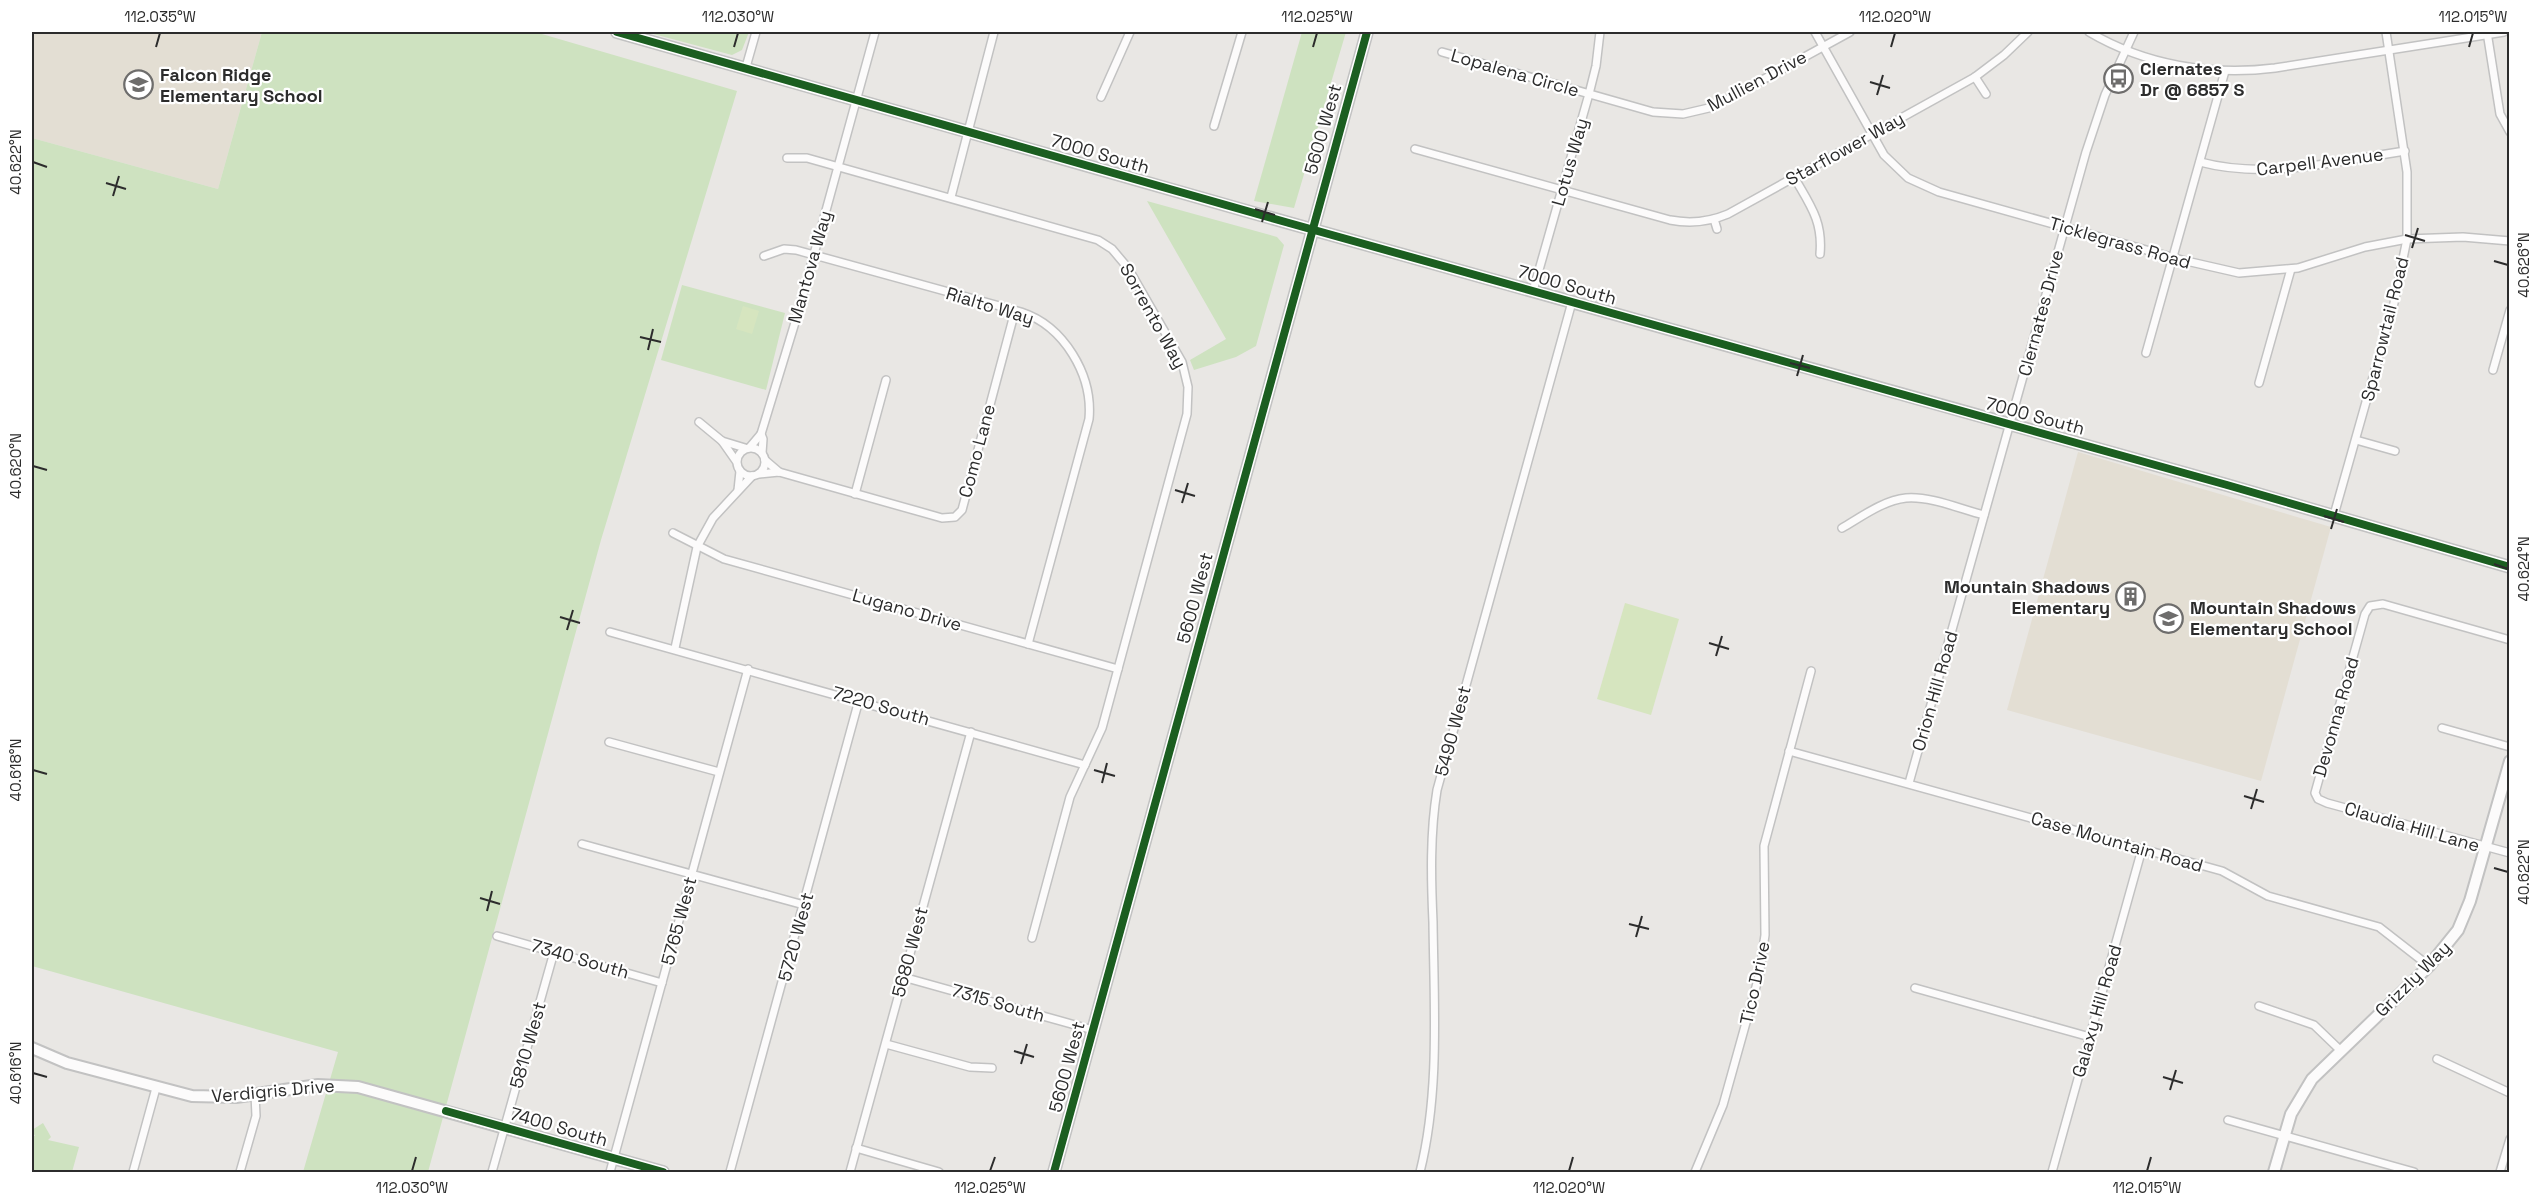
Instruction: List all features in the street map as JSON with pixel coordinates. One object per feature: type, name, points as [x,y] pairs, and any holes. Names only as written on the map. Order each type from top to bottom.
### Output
[{"type":"street","name":"7000 South","points":[[617,32],[2009,426],[2334,515],[2510,567]]},
{"type":"street","points":[[746,67],[756,32]]},
{"type":"street","name":"Mantova Way","points":[[748,448],[761,434],[875,32]]},
{"type":"street","points":[[951,197],[994,32]]},
{"type":"street","points":[[1101,97],[1130,32]]},
{"type":"street","points":[[1214,126],[1242,32]]},
{"type":"street","name":"5600 West","points":[[1054,1173],[1311,229],[1367,32]]},
{"type":"street","name":"Lotus Way","points":[[1533,291],[1589,94],[1596,66],[1600,32]]},
{"type":"street","name":"Ticklegrass Road","points":[[1815,32],[1871,134],[1891,163],[1918,184],[2173,258],[2239,273],[2291,269],[2365,247],[2407,240],[2463,237],[2510,241]]},
{"type":"street","name":"Mullien Drive","points":[[1589,94],[1663,114],[1693,113],[1723,102],[1850,32]]},
{"type":"street","name":"Starflower Way","points":[[1415,149],[1671,220],[1690,223],[1714,219],[1975,77],[2004,55],[2028,32]]},
{"type":"street","points":[[2089,32],[2126,50],[2180,66],[2225,71],[2275,68],[2504,32]]},
{"type":"street","name":"Clernates Drive","points":[[2009,426],[2092,133],[2134,32]]},
{"type":"street","name":"Sparrowtail Road","points":[[2334,515],[2394,303],[2407,240],[2408,197],[2405,151],[2386,32]]},
{"type":"street","points":[[2488,33],[2500,114],[2510,132]]},
{"type":"street","name":"Lopalena Circle","points":[[1442,52],[1589,94]]},
{"type":"street","points":[[2146,353],[2225,71]]},
{"type":"street","points":[[1975,77],[1986,94]]},
{"type":"street","name":"Carpell Avenue","points":[[2200,162],[2253,171],[2283,170],[2405,151]]},
{"type":"street","name":"Sorrento Way","points":[[787,158],[807,158],[838,166],[1083,234],[1105,244],[1128,268],[1185,370],[1189,396],[1187,414],[1099,736],[1068,803],[1032,938]]},
{"type":"street","points":[[1794,177],[1817,218],[1822,236],[1820,254]]},
{"type":"street","points":[[1714,219],[1717,229]]},
{"type":"street","name":"Rialto Way","points":[[764,256],[788,249],[813,255],[1035,317],[1059,336],[1083,374],[1089,401],[1087,428],[1028,644]]},
{"type":"street","points":[[2259,383],[2291,269]]},
{"type":"street","name":"5490 West","points":[[1420,1173],[1432,1107],[1432,869],[1437,790],[1572,302]]},
{"type":"street","points":[[2493,370],[2510,310]]},
{"type":"street","name":"Como Lane","points":[[755,475],[779,472],[942,518],[952,518],[959,514],[1015,311]]},
{"type":"street","points":[[855,494],[886,380]]},
{"type":"street","points":[[699,422],[722,441],[736,461],[740,471],[738,490]]},
{"type":"street","name":"Orion Hill Road","points":[[1909,783],[2009,426]]},
{"type":"street","name":"Mantova Way","points":[[761,434],[763,456]]},
{"type":"street","points":[[2356,440],[2395,451]]},
{"type":"street","points":[[675,648],[697,547],[706,527],[738,490],[764,468],[763,456],[748,448],[722,441]]},
{"type":"street","points":[[736,461],[739,454],[748,448]]},
{"type":"street","name":"Como Lane","points":[[763,456],[779,472]]},
{"type":"street","points":[[740,471],[755,475]]},
{"type":"street","points":[[1842,528],[1893,501],[1905,498],[1929,500],[1984,515]]},
{"type":"street","name":"Lugano Drive","points":[[672,533],[724,559],[1118,669]]},
{"type":"street","name":"Devonna Road","points":[[2316,796],[2316,787],[2352,660],[2370,606],[2383,604],[2510,640]]},
{"type":"street","name":"7220 South","points":[[610,632],[675,648],[1086,765]]},
{"type":"street","name":"5765 West","points":[[610,1173],[748,669]]},
{"type":"street","name":"Tico Drive","points":[[1695,1173],[1723,1105],[1759,976],[1766,935],[1764,846],[1811,671]]},
{"type":"street","name":"5720 West","points":[[730,1173],[859,700]]},
{"type":"street","points":[[2442,728],[2510,747]]},
{"type":"street","name":"5680 West","points":[[849,1173],[971,732]]},
{"type":"street","points":[[609,742],[719,772]]},
{"type":"street","name":"Case Mountain Road","points":[[1789,751],[2222,871],[2268,896],[2379,927],[2429,966]]},
{"type":"street","name":"Grizzly Way","points":[[2274,1173],[2284,1136],[2299,1098],[2312,1079],[2429,966],[2458,930],[2470,901],[2510,761]]},
{"type":"street","name":"Claudia Hill Lane","points":[[2316,796],[2327,803],[2510,853]]},
{"type":"street","points":[[582,844],[804,905]]},
{"type":"street","name":"Galaxy Hill Road","points":[[2052,1173],[2142,849]]},
{"type":"street","name":"7340 South","points":[[497,936],[662,983]]},
{"type":"street","name":"5810 West","points":[[492,1173],[554,952]]},
{"type":"street","name":"7315 South","points":[[903,977],[1093,1030]]},
{"type":"street","points":[[1915,988],[2090,1037]]},
{"type":"street","points":[[2259,1006],[2300,1018],[2314,1025],[2340,1050]]},
{"type":"street","points":[[886,1044],[970,1067],[992,1068]]},
{"type":"street","name":"Verdigris Drive","points":[[32,1048],[58,1060],[156,1088],[204,1097],[337,1085],[370,1089],[446,1111]]},
{"type":"street","points":[[2437,1059],[2510,1093]]},
{"type":"street","points":[[133,1173],[156,1088]]},
{"type":"street","points":[[240,1173],[256,1116],[255,1094]]},
{"type":"street","name":"7400 South","points":[[446,1111],[663,1173]]},
{"type":"street","points":[[2228,1120],[2414,1173]]},
{"type":"street","points":[[2500,1173],[2510,1139]]},
{"type":"street","points":[[856,1149],[939,1173]]},
{"type":"shaded area","name":"Falcon Ridge Elementary School","points":[[32,32],[262,32],[218,189],[32,138]]},
{"type":"shaded area","name":"Mountain Shadows Elementary School","points":[[2078,452],[2331,527],[2261,781],[2007,710]]},
{"type":"green space","points":[[262,32],[535,32],[737,91],[601,540],[428,1172],[303,1172],[338,1052],[32,966],[32,138],[218,189]]},
{"type":"green space","points":[[646,32],[749,32],[742,50],[732,55]]},
{"type":"green space","points":[[1302,32],[1346,32],[1294,208],[1254,201]]},
{"type":"green space","points":[[1147,201],[1277,237],[1284,245],[1256,346],[1236,357],[1194,370],[1190,360],[1226,339]]},
{"type":"green space","points":[[682,285],[785,313],[766,390],[661,360]]},
{"type":"green space","points":[[743,306],[759,311],[752,334],[736,329]]},
{"type":"green space","points":[[1625,603],[1679,619],[1651,715],[1597,699]]},
{"type":"green space","points":[[43,1123],[51,1137],[48,1140],[79,1147],[72,1172],[32,1172],[32,1136],[35,1136],[32,1130]]},
{"type":"cycle path","points":[[617,32],[1289,223],[2227,485],[2510,567]]},
{"type":"cycle path","points":[[1054,1172],[1367,32]]},
{"type":"cycle path","points":[[446,1111],[663,1172]]},
{"type":"place","name":"Clernates Dr @ 6857 S","points":[[2119,79]]},
{"type":"place","name":"Falcon Ridge Elementary School","points":[[139,85]]},
{"type":"place","name":"Mountain Shadows Elementary","points":[[2131,597]]},
{"type":"place","name":"Mountain Shadows Elementary School","points":[[2169,618]]}]
